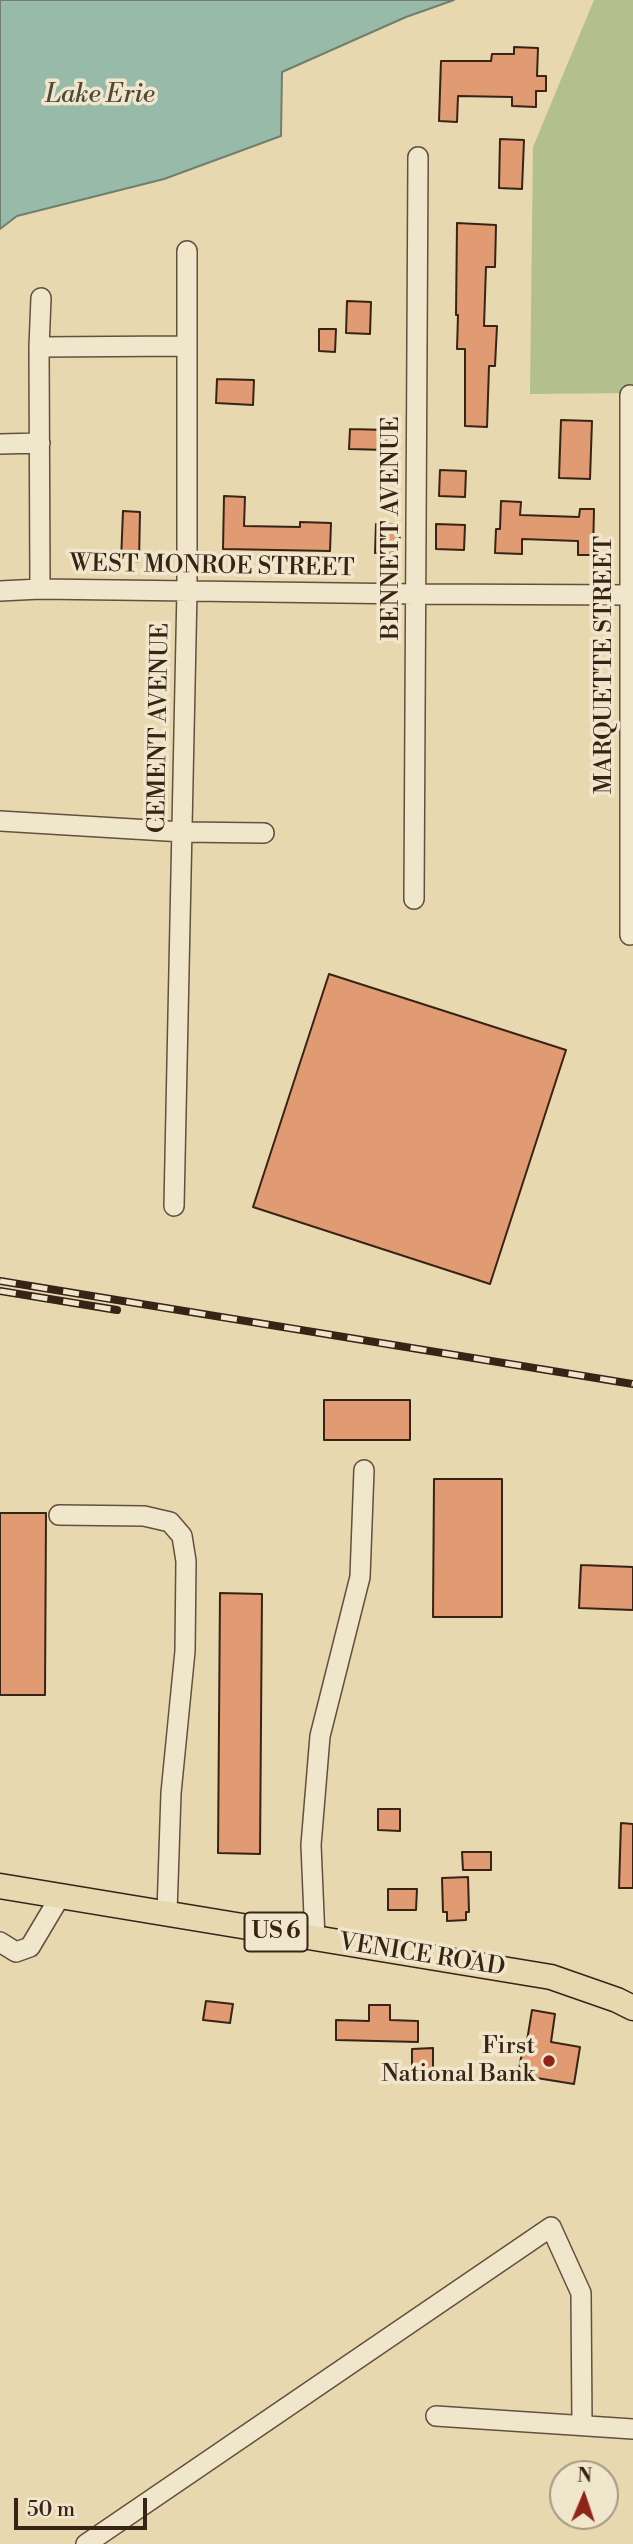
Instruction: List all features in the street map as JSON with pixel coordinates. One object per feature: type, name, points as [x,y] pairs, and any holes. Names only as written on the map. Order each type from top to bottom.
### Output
[{"type":"main road","name":"VENICE ROAD","points":[[0,1885],[551,1977],[633,2008]]},
{"type":"street","name":"BENNETT AVENUE","points":[[414,899],[418,157]]},
{"type":"street","name":"CEMENT AVENUE","points":[[174,1206],[187,590],[187,251]]},
{"type":"street","points":[[40,589],[38,347],[41,298]]},
{"type":"street","points":[[38,347],[186,346]]},
{"type":"street","name":"MARQUETTE STREET","points":[[630,395],[630,935]]},
{"type":"street","points":[[0,444],[40,443]]},
{"type":"street","name":"WEST MONROE STREET","points":[[0,592],[40,589],[631,595]]},
{"type":"street","points":[[0,821],[183,832],[264,833]]},
{"type":"street","points":[[315,1939],[311,1845],[320,1736],[360,1577],[364,1470]]},
{"type":"street","points":[[59,1515],[145,1516],[170,1522],[182,1536],[186,1561],[186,1651],[171,1793],[167,1912]]},
{"type":"street","points":[[0,1942],[16,1952],[30,1947],[61,1895]]},
{"type":"street","points":[[86,2544],[551,2227],[581,2293],[582,2425]]},
{"type":"street","points":[[436,2416],[633,2429]]},
{"type":"green space","points":[[594,0],[633,0],[633,393],[530,394],[533,147]]},
{"type":"water","name":"Lake Erie","points":[[0,0],[454,0],[406,17],[282,72],[281,136],[164,179],[17,216],[0,229]]},
{"type":"building","points":[[514,47],[538,48],[537,76],[546,76],[546,91],[536,91],[536,107],[512,106],[512,97],[458,96],[457,122],[439,121],[441,61],[491,61],[492,54],[514,54]]},
{"type":"building","points":[[500,139],[524,140],[522,189],[499,188]]},
{"type":"building","points":[[457,223],[496,225],[495,267],[486,267],[484,326],[497,326],[495,366],[489,366],[487,427],[465,426],[465,349],[457,349]]},
{"type":"building","points":[[347,301],[371,302],[370,334],[346,333]]},
{"type":"building","points":[[319,329],[336,329],[335,352],[319,351]]},
{"type":"building","points":[[217,379],[254,380],[253,405],[216,403]]},
{"type":"building","points":[[561,420],[592,421],[590,479],[559,478]]},
{"type":"building","points":[[350,429],[387,430],[386,450],[349,449]]},
{"type":"building","points":[[440,470],[466,471],[465,497],[439,496]]},
{"type":"building","points":[[224,496],[245,497],[244,526],[300,527],[300,522],[331,523],[330,551],[223,549]]},
{"type":"building","points":[[501,501],[521,502],[520,515],[579,517],[580,509],[594,509],[593,555],[578,555],[578,541],[522,539],[522,554],[495,553],[496,529],[500,529]]},
{"type":"building","points":[[123,511],[140,512],[139,562],[121,561]]},
{"type":"building","points":[[376,524],[400,525],[399,554],[375,553]]},
{"type":"building","points":[[436,524],[465,525],[464,550],[436,549]]},
{"type":"building","points":[[329,974],[566,1050],[490,1284],[253,1207]]},
{"type":"building","points":[[324,1400],[410,1400],[410,1440],[324,1440]]},
{"type":"building","points":[[434,1479],[502,1479],[502,1617],[433,1617]]},
{"type":"building","points":[[0,1513],[46,1513],[45,1695],[0,1695]]},
{"type":"building","points":[[581,1565],[633,1567],[633,1610],[579,1608]]},
{"type":"building","points":[[220,1593],[262,1594],[260,1854],[218,1853]]},
{"type":"building","points":[[378,1809],[400,1809],[400,1831],[378,1830]]},
{"type":"building","points":[[621,1823],[633,1824],[633,1888],[619,1888]]},
{"type":"building","points":[[462,1852],[491,1852],[491,1870],[463,1870]]},
{"type":"building","points":[[468,1877],[469,1912],[466,1912],[466,1920],[447,1921],[447,1912],[443,1912],[442,1878]]},
{"type":"building","points":[[388,1889],[417,1889],[416,1910],[388,1910]]},
{"type":"building","points":[[206,2001],[233,2004],[230,2023],[203,2020]]},
{"type":"building","points":[[369,2005],[390,2005],[390,2020],[418,2021],[418,2042],[336,2040],[336,2020],[369,2021]]},
{"type":"building","name":"First National Bank","points":[[532,2010],[555,2014],[551,2042],[580,2047],[574,2084],[518,2075]]},
{"type":"building","points":[[433,2048],[433,2078],[412,2079],[412,2049]]},
{"type":"railway","points":[[0,1281],[633,1384]]},
{"type":"railway","points":[[0,1291],[117,1310]]},
{"type":"place","name":"First National Bank","points":[[549,2061]]}]
